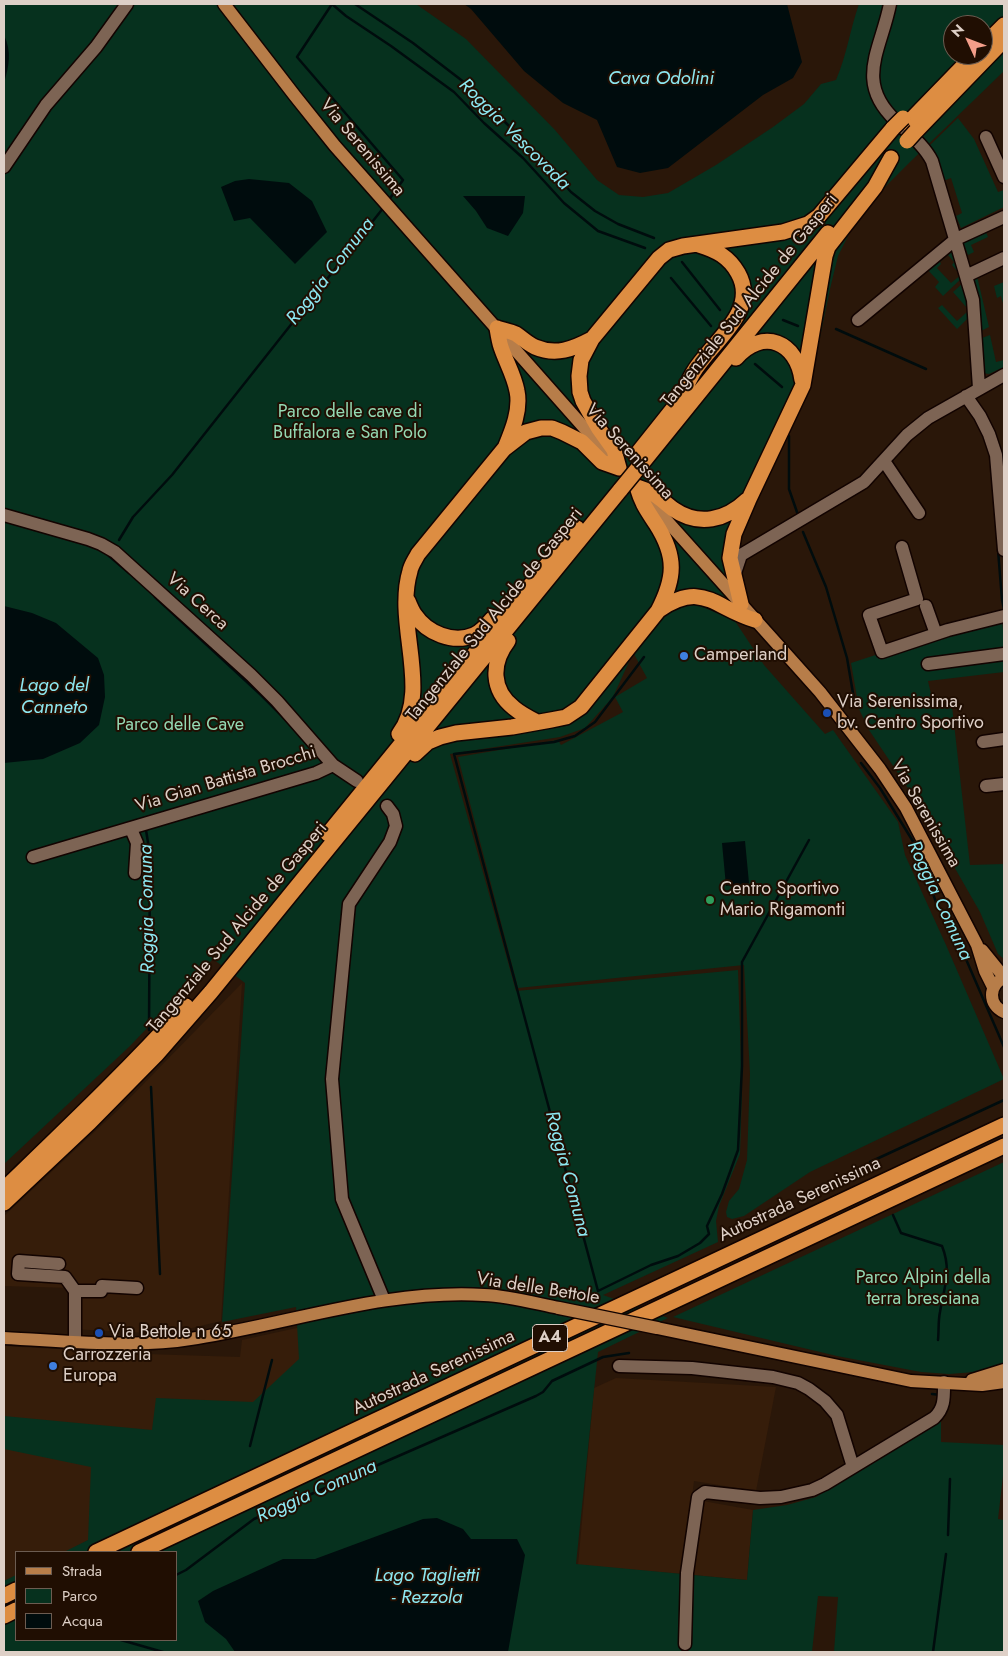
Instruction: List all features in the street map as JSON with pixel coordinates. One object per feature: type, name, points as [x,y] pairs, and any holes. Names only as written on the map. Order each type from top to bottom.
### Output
[{"type":"highway","points":[[993,36],[1004,25]]},
{"type":"highway","name":"Tangenziale Sud Alcide de Gasperi","points":[[4,1203],[90,1122],[156,1055],[212,992],[558,550],[625,473],[662,441],[786,284],[891,158],[904,129],[1004,40]]},
{"type":"highway","name":"Tangenziale Sud Alcide de Gasperi","points":[[4,1189],[148,1047],[204,985],[356,808],[558,567],[681,399],[779,278],[923,106],[964,65]]},
{"type":"highway","points":[[625,473],[614,450],[589,413],[580,392],[581,360],[592,339],[658,258],[669,250],[695,244],[783,232],[808,224],[819,216],[904,129]]},
{"type":"highway","points":[[741,604],[730,558],[734,534],[748,499],[803,385],[828,247],[875,187],[891,158]]},
{"type":"highway","points":[[681,399],[693,372],[734,322],[744,298],[741,278],[734,265],[714,250],[695,244]]},
{"type":"highway","points":[[504,449],[517,413],[518,393],[511,369],[501,348],[497,328],[515,333],[534,347],[547,351],[560,352],[573,349],[592,339]]},
{"type":"highway","points":[[662,441],[687,420],[738,356],[748,346],[758,342],[773,342],[790,352],[801,369],[803,385]]},
{"type":"highway","points":[[356,808],[364,777],[401,732],[410,715],[413,702],[413,687],[407,630],[406,595],[410,569],[418,554],[504,449],[526,432],[541,428],[552,428],[582,442],[602,462],[625,473]]},
{"type":"highway","points":[[637,487],[650,491],[674,510],[708,520],[724,516],[736,510],[748,499]]},
{"type":"highway","points":[[356,808],[376,800],[414,755],[428,742],[456,733],[512,727],[566,717],[581,706],[658,611],[667,594],[672,569],[670,555],[663,537],[641,502],[637,487]]},
{"type":"highway","points":[[406,595],[414,615],[432,631],[451,638],[475,635],[486,627],[526,576],[539,563],[558,550]]},
{"type":"highway","points":[[537,722],[512,706],[505,699],[500,691],[495,670],[500,652],[542,599],[552,584],[558,567]]},
{"type":"highway","points":[[658,611],[673,601],[699,597],[713,600],[740,615],[755,620]]},
{"type":"highway","points":[[4,1177],[55,1130],[76,1120]]},
{"type":"highway","name":"Autostrada Serenissima","points":[[98,1551],[1004,1125]]},
{"type":"highway","name":"Autostrada Serenissima","points":[[141,1551],[1004,1146]]},
{"type":"main road","name":"Via Serenissima","points":[[224,5],[336,146],[820,692],[880,769],[906,808],[977,944],[985,970],[993,987],[993,1002],[1004,1013]]},
{"type":"main road","name":"Via Serenissima","points":[[977,944],[1004,977],[993,987]]},
{"type":"main road","name":"Via delle Bettole","points":[[4,1338],[124,1344],[196,1338],[384,1300],[437,1295],[485,1295],[559,1308],[911,1381],[982,1386],[1004,1382]]},
{"type":"main road","name":"Via delle Bettole","points":[[959,1383],[1004,1370]]},
{"type":"street","points":[[4,167],[46,105],[96,47],[127,4]]},
{"type":"street","points":[[890,4],[875,60],[874,86],[881,105],[887,113],[929,155],[956,239],[972,300],[979,388]]},
{"type":"street","points":[[986,137],[1003,172]]},
{"type":"street","points":[[858,320],[956,239],[1004,217]]},
{"type":"street","points":[[966,276],[1004,258]]},
{"type":"street","points":[[734,576],[741,555],[848,493],[864,482],[907,435],[928,418],[1004,375]]},
{"type":"street","points":[[966,396],[980,416],[989,434],[996,456],[1004,550]]},
{"type":"street","points":[[884,461],[919,513]]},
{"type":"street","name":"Via Cerca","points":[[4,515],[88,539],[115,552],[278,701],[333,765]]},
{"type":"street","points":[[902,548],[917,599],[869,615],[882,652],[936,634],[1003,616]]},
{"type":"street","points":[[926,606],[936,634]]},
{"type":"street","points":[[928,664],[1004,654]]},
{"type":"street","points":[[983,742],[1004,739]]},
{"type":"street","name":"Via Gian Battista Brocchi","points":[[33,857],[316,773],[333,765],[357,781]]},
{"type":"street","points":[[986,786],[1004,784]]},
{"type":"street","points":[[384,1300],[342,1199],[332,1079],[349,904],[390,842],[396,826],[393,814],[387,806]]},
{"type":"street","name":"Via Gian Battista Brocchi","points":[[131,829],[137,843],[135,873]]},
{"type":"street","points":[[59,1264],[19,1261],[18,1274],[65,1278],[75,1291],[75,1341]]},
{"type":"street","points":[[75,1291],[101,1290],[102,1286],[137,1288]]},
{"type":"street","points":[[619,1366],[692,1368],[773,1377],[798,1383],[825,1401],[836,1415],[853,1467]]},
{"type":"street","points":[[685,1644],[687,1573],[698,1497],[705,1492],[760,1498],[781,1497],[797,1494],[825,1484],[938,1415],[944,1404],[944,1382]]},
{"type":"shaded area","points":[[242,983],[221,1321],[167,1334],[70,1329],[70,1288],[4,1286],[4,1216],[118,1110]]},
{"type":"shaded area","points":[[500,1307],[69,1551],[15,1551],[15,1576],[4,1581],[4,1346],[240,1357],[242,1340],[301,1327]]},
{"type":"shaded area","points":[[616,1378],[776,1387],[756,1491],[694,1481],[682,1574],[578,1565],[594,1388]]},
{"type":"shaded area","points":[[703,1501],[753,1510],[747,1580],[692,1575]]},
{"type":"green space","name":"Parco delle cave di Buffalora e San Polo","points":[[4,4],[416,4],[466,39],[555,130],[597,180],[619,195],[643,197],[668,193],[716,165],[804,104],[821,84],[836,80],[859,4],[1004,4],[1004,71],[887,185],[851,230],[838,256],[810,386],[744,524],[740,539],[741,549],[736,607],[682,593],[632,655],[613,697],[585,728],[560,737],[450,754],[516,991],[738,970],[742,1092],[740,1154],[719,1206],[716,1221],[718,1242],[603,1295],[668,1318],[598,1352],[576,1564],[747,1580],[753,1510],[787,1505],[816,1497],[847,1479],[847,1475],[941,1418],[941,1442],[1004,1445],[1004,1467],[998,1519],[1004,1520],[1004,1652],[834,1652],[838,1597],[818,1596],[812,1652],[4,1652],[4,1581],[15,1576],[15,1641],[178,1641],[178,1551],[66,1551],[88,1540],[91,1467],[4,1449],[4,1416],[152,1430],[156,1398],[253,1402],[299,1359],[296,1307],[222,1322],[245,983],[213,959],[130,1046],[4,1164]]},
{"type":"green space","points":[[958,118],[974,139],[998,192],[1004,190],[1004,207],[961,228],[956,216],[962,213],[951,178],[943,181],[929,146]]},
{"type":"green space","points":[[986,232],[988,237],[971,245],[974,252],[968,255],[963,242]]},
{"type":"green space","points":[[951,247],[958,272],[952,265],[954,262],[948,255],[940,262],[941,264],[937,268],[951,283],[962,274],[963,277],[943,296],[935,287],[939,282],[927,269]]},
{"type":"green space","points":[[977,276],[989,327],[981,331],[974,278]]},
{"type":"green space","points":[[964,282],[969,305],[967,308],[953,292]]},
{"type":"green space","points":[[1004,282],[1004,307],[1001,296],[997,298],[994,286]]},
{"type":"green space","points":[[942,305],[957,321],[967,312],[970,316],[957,329],[938,308]]},
{"type":"green space","points":[[990,335],[996,362],[1004,360],[1004,367],[989,374],[983,373],[982,338]]},
{"type":"green space","name":"Centro Sportivo Mario Rigamonti","points":[[695,601],[733,618],[764,665],[825,734],[833,730],[898,822],[905,855],[1004,1079],[810,1172],[744,1216],[732,1219],[727,1217],[726,1212],[729,1201],[739,1189],[747,1160],[750,1074],[744,965],[518,988],[458,757],[558,740],[561,745],[623,712],[615,697],[647,678],[634,654],[669,610]]},
{"type":"green space","points":[[1002,620],[1004,672],[928,681],[934,707],[952,706],[970,865],[1004,864],[1004,959],[998,954],[980,912],[916,800],[869,730],[859,709],[851,663],[949,631]]},
{"type":"green space","name":"Parco Alpini della terra bresciana","points":[[1004,1162],[1004,1364],[975,1372],[949,1374],[921,1372],[837,1356],[673,1317]]},
{"type":"water","name":"Cava Odolini","points":[[464,4],[787,4],[802,62],[793,78],[763,95],[668,168],[640,173],[617,167],[597,120],[563,103],[524,71],[471,9]]},
{"type":"water","points":[[4,35],[7,41],[9,59],[4,83]]},
{"type":"water","points":[[249,179],[289,183],[312,201],[327,232],[295,264],[250,218],[234,221],[221,187],[235,181]]},
{"type":"water","points":[[463,196],[525,196],[523,213],[508,236],[487,228]]},
{"type":"water","name":"Lago del Canneto","points":[[4,606],[32,613],[56,623],[98,658],[104,675],[105,697],[99,725],[80,743],[43,759],[4,763]]},
{"type":"water","points":[[745,841],[749,883],[726,886],[722,843]]},
{"type":"water","name":"Lago Taglietti - Rezzola","points":[[437,1518],[463,1529],[471,1539],[517,1539],[525,1555],[508,1652],[235,1652],[226,1639],[205,1622],[198,1601],[213,1591],[283,1559],[315,1559],[423,1519]]},
{"type":"waterway","name":"Roggia Comuna","points":[[332,4],[297,57],[403,180],[388,201]]},
{"type":"waterway","name":"Roggia Comuna","points":[[332,4],[346,16],[454,92],[484,123],[523,158],[564,203],[598,231],[645,248]]},
{"type":"waterway","name":"Roggia Vescovada","points":[[355,4],[413,43],[469,86],[534,151],[571,192],[595,211],[618,224],[654,238]]},
{"type":"waterway","name":"Roggia Comuna","points":[[119,540],[133,517],[172,475],[384,207]]},
{"type":"waterway","name":"Roggia Vescovada","points":[[682,262],[720,310]]},
{"type":"waterway","name":"Roggia Comuna","points":[[671,278],[711,326]]},
{"type":"waterway","name":"Roggia Vescovada","points":[[783,320],[798,326]]},
{"type":"waterway","name":"Roggia Vescovada","points":[[836,329],[926,369]]},
{"type":"waterway","name":"Roggia Comuna","points":[[755,364],[782,387]]},
{"type":"waterway","name":"Roggia Comuna","points":[[789,436],[789,489],[798,515]]},
{"type":"waterway","name":"Roggia Comuna","points":[[803,532],[826,587],[847,658],[854,699]]},
{"type":"waterway","name":"Roggia Vescovada","points":[[998,550],[1004,609]]},
{"type":"waterway","name":"Roggia Comuna","points":[[109,556],[129,573]]},
{"type":"waterway","name":"Roggia Comuna","points":[[155,597],[286,720]]},
{"type":"waterway","name":"Roggia Comuna","points":[[644,657],[595,722],[575,736],[554,742],[454,754],[598,1291],[651,1265],[678,1256],[700,1243],[709,1234],[707,1226],[722,1194],[738,1150],[742,1066],[742,962],[809,840]]},
{"type":"waterway","name":"Roggia Comuna","points":[[861,763],[880,788],[914,843],[939,910],[946,913],[1004,1047]]},
{"type":"waterway","name":"Roggia Comuna","points":[[148,829],[146,830],[150,855],[149,1030]]},
{"type":"waterway","name":"Roggia Comuna","points":[[151,1087],[160,1274]]},
{"type":"waterway","name":"Roggia Comuna","points":[[874,1169],[870,1162],[1004,1100]]},
{"type":"waterway","name":"Roggia Comuna","points":[[893,1215],[901,1233],[942,1246],[947,1271],[939,1315],[938,1340]]},
{"type":"waterway","name":"Roggia Comuna","points":[[178,1574],[254,1519],[536,1396],[543,1392],[552,1381],[603,1357],[629,1353]]},
{"type":"waterway","name":"Roggia Comuna","points":[[250,1446],[272,1360]]},
{"type":"waterway","name":"Roggia Comuna","points":[[932,1394],[941,1395]]},
{"type":"waterway","name":"Roggia Comuna","points":[[948,1535],[950,1479]]},
{"type":"waterway","name":"Roggia Comuna","points":[[933,1652],[946,1554]]},
{"type":"waterway","name":"Roggia Comuna","points":[[124,1641],[163,1652]]},
{"type":"place","name":"Camperland","points":[[684,656]]},
{"type":"place","name":"Via Serenissima, bv. Centro Sportivo","points":[[827,713]]},
{"type":"place","name":"Centro Sportivo Mario Rigamonti","points":[[710,900]]},
{"type":"place","name":"Via Bettole n 65","points":[[99,1333]]},
{"type":"place","name":"Carrozzeria Europa","points":[[53,1366]]},
{"type":"park label","name":"Parco delle Cave","points":[[180,726]]}]
